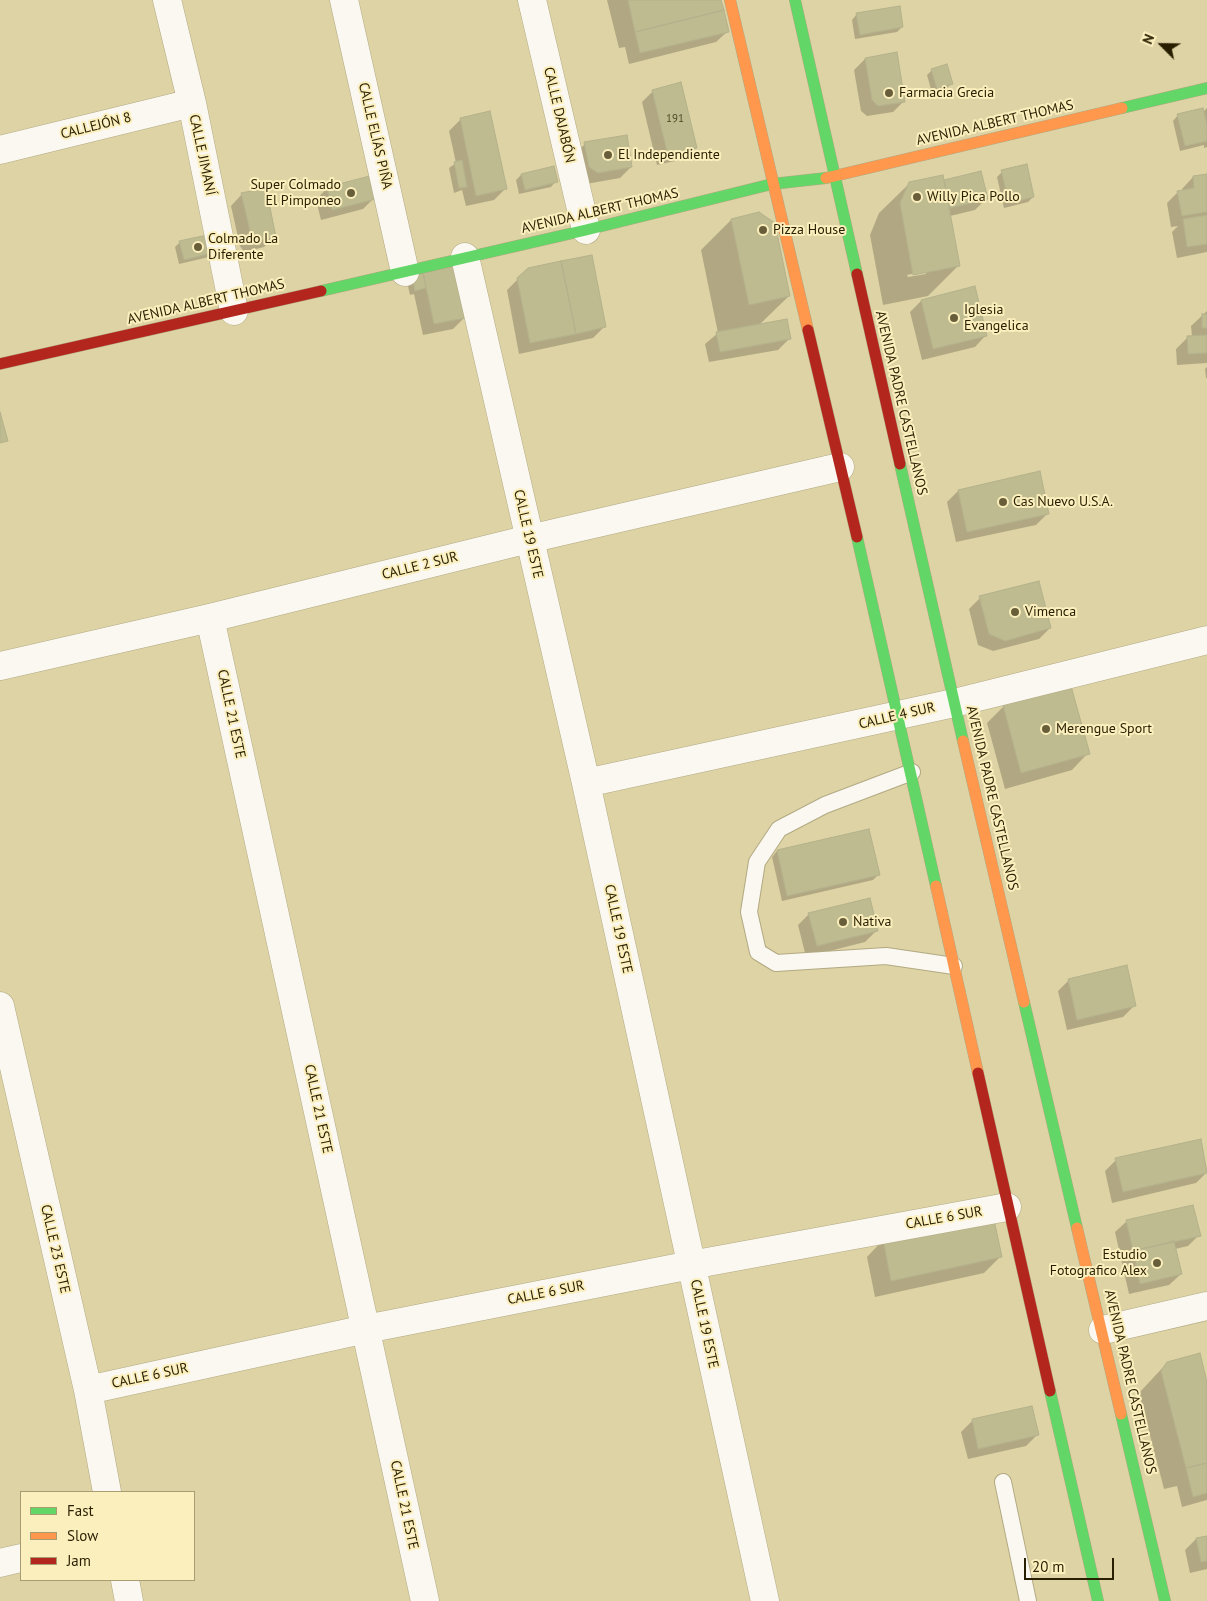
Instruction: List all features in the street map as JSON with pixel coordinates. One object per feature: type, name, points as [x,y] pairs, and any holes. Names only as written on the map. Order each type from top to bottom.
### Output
[{"type":"main road","points":[[730,0],[912,772],[1007,1207],[1098,1601]]},
{"type":"main road","name":"AVENIDA PADRE CASTELLANOS","points":[[795,0],[954,703],[1103,1330],[1165,1601]]},
{"type":"main road","name":"AVENIDA ALBERT THOMAS","points":[[0,364],[586,230],[772,184],[835,177],[1207,88]]},
{"type":"street","name":"CALLE JIMANÍ","points":[[167,0],[192,103],[234,311]]},
{"type":"street","name":"CALLE ELÍAS PIÑA","points":[[344,0],[405,272]]},
{"type":"street","name":"CALLE DAJABÓN","points":[[532,0],[586,230]]},
{"type":"street","name":"CALLEJÓN 8","points":[[0,150],[192,103]]},
{"type":"street","name":"CALLE 19 ESTE","points":[[465,257],[586,783],[765,1601]]},
{"type":"street","name":"CALLE 2 SUR","points":[[0,666],[210,618],[529,539],[840,467]]},
{"type":"street","name":"CALLE 21 ESTE","points":[[210,618],[425,1601]]},
{"type":"street","name":"CALLE 4 SUR","points":[[586,783],[899,716],[1207,640]]},
{"type":"street","name":"CALLE 23 ESTE","points":[[0,1006],[10,1101],[88,1390],[107,1491]]},
{"type":"street","name":"CALLE 6 SUR","points":[[88,1390],[366,1329],[691,1265],[1007,1207]]},
{"type":"street","points":[[1103,1330],[1207,1306]]},
{"type":"street","points":[[0,1563],[20,1558]]},
{"type":"street","points":[[125,1581],[130,1601]]},
{"type":"lane","points":[[912,772],[825,805],[779,829],[757,862],[749,912],[758,952],[776,963],[886,956],[954,966]]},
{"type":"lane","points":[[1003,1482],[1028,1601]]},
{"type":"building","points":[[628,0],[721,0],[724,10],[635,32]]},
{"type":"building","points":[[900,6],[903,27],[860,35],[856,13]]},
{"type":"building","points":[[724,10],[729,32],[640,53],[635,32]]},
{"type":"building","points":[[897,52],[905,102],[878,106],[872,100],[865,58]]},
{"type":"building","points":[[947,64],[953,84],[937,89],[931,69]]},
{"type":"building","points":[[681,82],[697,148],[668,155],[652,90]]},
{"type":"building","points":[[1203,108],[1207,125],[1207,141],[1185,146],[1177,114]]},
{"type":"building","points":[[490,111],[507,189],[476,196],[460,118]]},
{"type":"building","name":"El Independiente","points":[[627,135],[632,167],[598,173],[589,167],[584,142]]},
{"type":"building","points":[[462,160],[467,187],[459,188],[454,162]]},
{"type":"building","points":[[1027,164],[1034,197],[1009,203],[1001,170]]},
{"type":"building","points":[[554,166],[558,182],[525,190],[521,174]]},
{"type":"building","points":[[981,171],[988,199],[950,208],[944,180]]},
{"type":"building","points":[[1207,174],[1207,212],[1182,216],[1177,191],[1194,188],[1193,176]]},
{"type":"building","points":[[943,175],[960,266],[913,275],[900,203],[909,182]]},
{"type":"building","name":"Super Colmado El Pimponeo","points":[[370,176],[376,199],[332,210],[327,187]]},
{"type":"building","points":[[266,188],[276,237],[256,241],[251,235],[241,193]]},
{"type":"building","points":[[759,212],[775,223],[790,296],[749,305],[731,219]]},
{"type":"building","points":[[1207,215],[1207,244],[1187,247],[1183,219]]},
{"type":"building","name":"Colmado La Diferente","points":[[212,234],[216,252],[184,260],[179,241]]},
{"type":"building","points":[[592,255],[606,327],[576,334],[561,261]]},
{"type":"building","points":[[561,261],[576,334],[530,343],[517,278],[528,268]]},
{"type":"building","points":[[454,266],[465,318],[434,324],[423,273]]},
{"type":"building","points":[[423,273],[426,288],[415,291],[412,276]]},
{"type":"building","name":"Iglesia Evangelica","points":[[975,286],[987,336],[933,349],[921,300]]},
{"type":"building","points":[[1202,314],[1207,314],[1207,328],[1202,328]]},
{"type":"building","points":[[787,319],[791,339],[720,352],[716,332]]},
{"type":"building","points":[[1207,335],[1207,353],[1188,354],[1187,336]]},
{"type":"building","points":[[0,412],[8,441],[0,443]]},
{"type":"building","name":"Cas Nuevo U.S.A.","points":[[1040,471],[1049,514],[967,532],[958,490]]},
{"type":"building","name":"Vimenca","points":[[1039,581],[1051,628],[1005,641],[989,634],[979,596]]},
{"type":"building","name":"Merengue Sport","points":[[1071,686],[1090,754],[1021,773],[1003,705]]},
{"type":"building","name":"Nativa","points":[[869,829],[880,875],[787,896],[777,850]]},
{"type":"building","name":"Nativa","points":[[870,898],[878,931],[817,946],[808,913]]},
{"type":"building","points":[[1127,965],[1136,1006],[1077,1020],[1068,979]]},
{"type":"building","points":[[1201,1139],[1207,1173],[1123,1192],[1115,1158]]},
{"type":"building","points":[[1193,1205],[1201,1236],[1133,1251],[1126,1220]]},
{"type":"building","points":[[993,1215],[1002,1257],[891,1281],[883,1239]]},
{"type":"building","name":"Estudio Fotografico Alex","points":[[1174,1241],[1182,1274],[1140,1284],[1133,1251]]},
{"type":"building","points":[[1200,1353],[1207,1382],[1207,1463],[1186,1468],[1161,1371],[1167,1362]]},
{"type":"building","points":[[1032,1406],[1039,1435],[978,1449],[972,1419]]},
{"type":"building","points":[[1207,1463],[1207,1493],[1193,1497],[1186,1468]]},
{"type":"building","points":[[1207,1536],[1207,1561],[1201,1562],[1196,1538]]},
{"type":"traffic: fast","points":[[795,0],[857,274]]},
{"type":"traffic: fast","points":[[1122,108],[1207,88]]},
{"type":"traffic: fast","points":[[321,291],[586,230],[772,184],[826,178]]},
{"type":"traffic: fast","points":[[900,464],[963,741]]},
{"type":"traffic: fast","points":[[857,537],[936,886]]},
{"type":"traffic: fast","points":[[1024,1002],[1077,1228]]},
{"type":"traffic: fast","points":[[1050,1391],[1098,1601]]},
{"type":"traffic: fast","points":[[1121,1414],[1165,1601]]},
{"type":"traffic: slow","points":[[730,0],[808,330]]},
{"type":"traffic: slow","points":[[826,178],[1122,108]]},
{"type":"traffic: slow","points":[[963,741],[1024,1002]]},
{"type":"traffic: slow","points":[[936,886],[978,1073]]},
{"type":"traffic: slow","points":[[1077,1228],[1121,1414]]},
{"type":"traffic: jam","points":[[857,274],[900,464]]},
{"type":"traffic: jam","points":[[0,364],[321,291]]},
{"type":"traffic: jam","points":[[808,330],[857,537]]},
{"type":"traffic: jam","points":[[978,1073],[1050,1391]]},
{"type":"place","name":"Farmacia Grecia","points":[[889,93]]},
{"type":"place","name":"El Independiente","points":[[608,155]]},
{"type":"place","name":"Super Colmado El Pimponeo","points":[[351,193]]},
{"type":"place","name":"Willy Pica Pollo","points":[[917,197]]},
{"type":"place","name":"Pizza House","points":[[763,230]]},
{"type":"place","name":"Colmado La Diferente","points":[[198,247]]},
{"type":"place","name":"Iglesia Evangelica","points":[[954,318]]},
{"type":"place","name":"Cas Nuevo U.S.A.","points":[[1003,502]]},
{"type":"place","name":"Vimenca","points":[[1015,612]]},
{"type":"place","name":"Merengue Sport","points":[[1046,729]]},
{"type":"place","name":"Nativa","points":[[843,922]]},
{"type":"place","name":"Estudio Fotografico Alex","points":[[1157,1263]]}]
